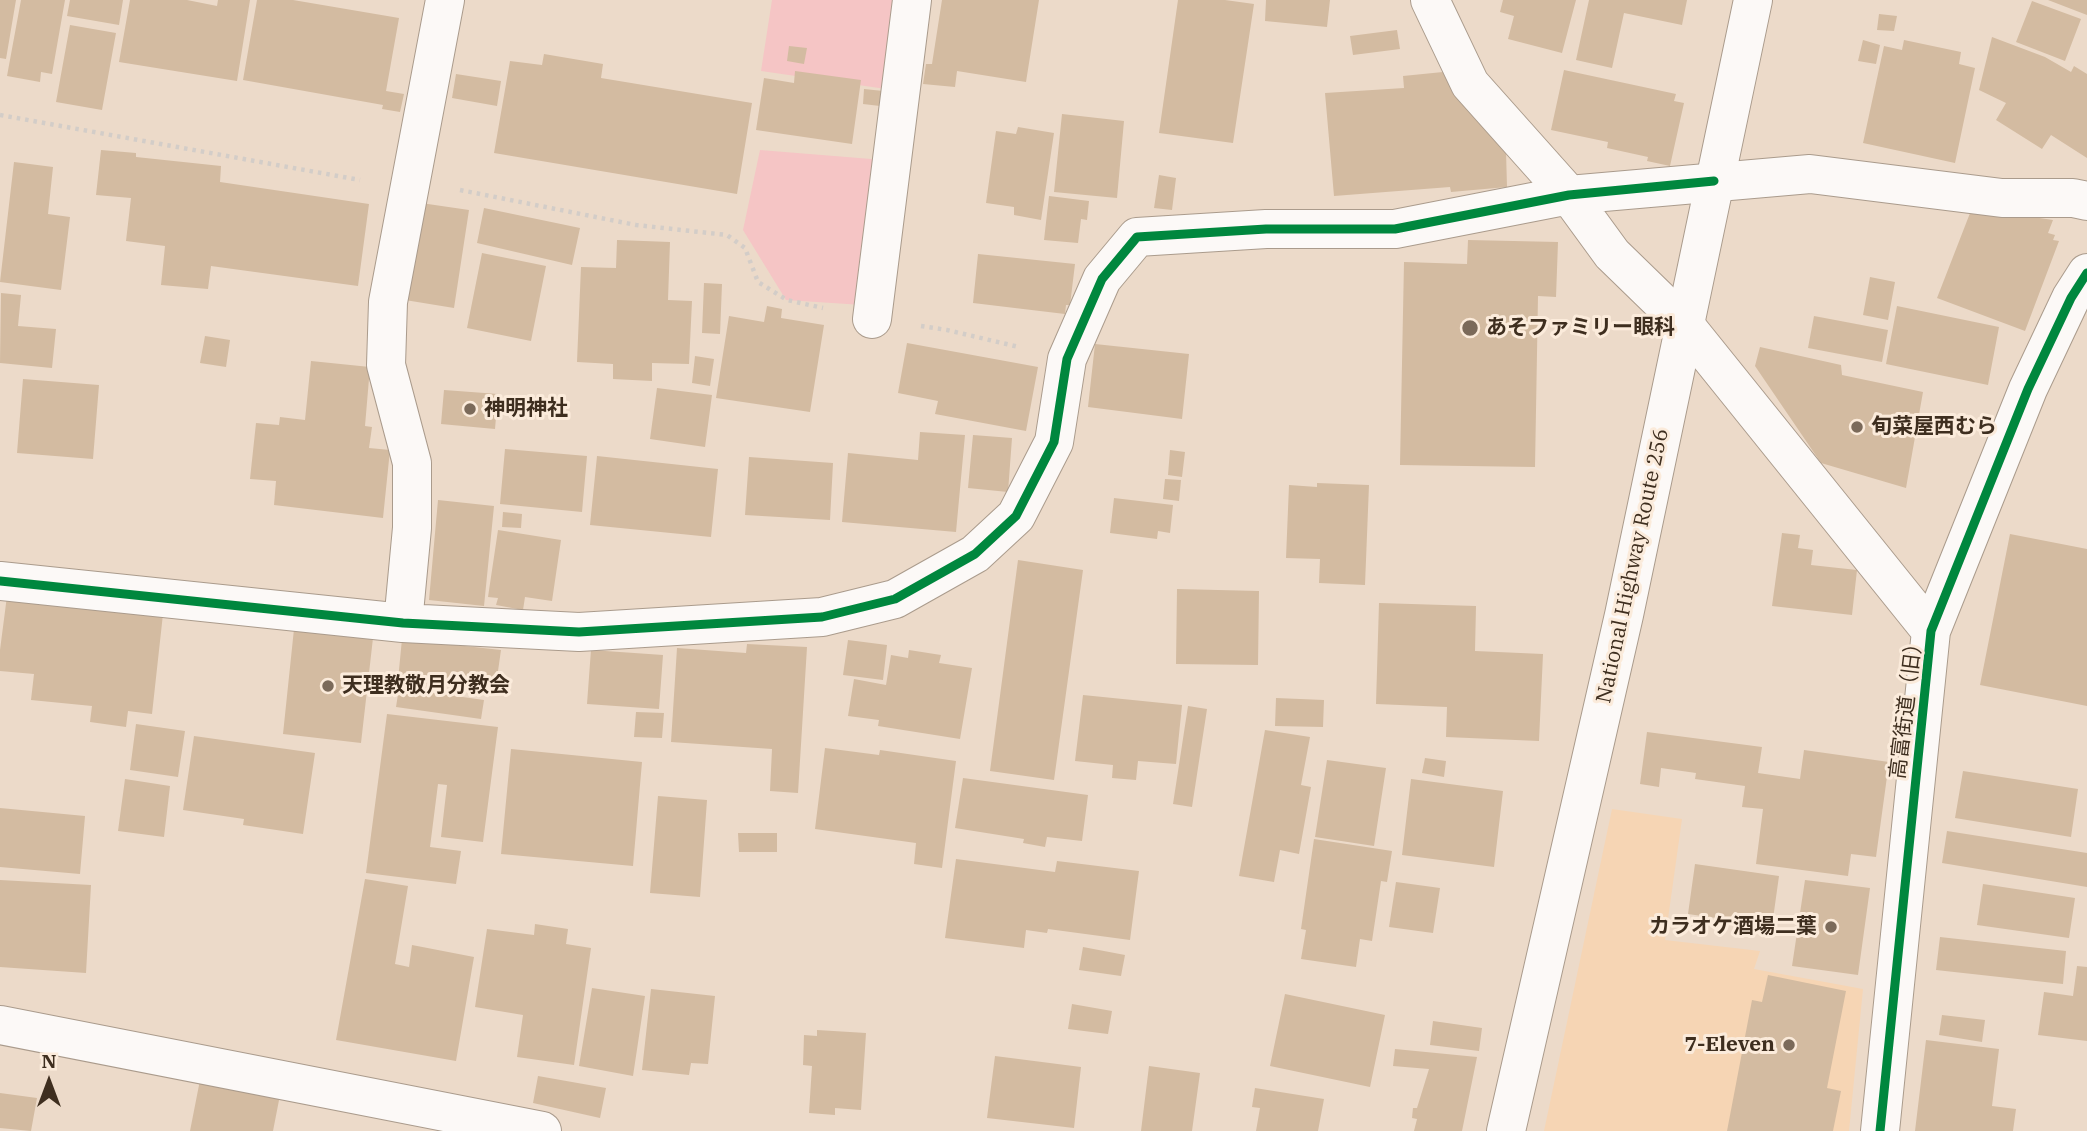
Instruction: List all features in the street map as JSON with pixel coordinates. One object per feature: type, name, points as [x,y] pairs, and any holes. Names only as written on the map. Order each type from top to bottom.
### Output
[{"type":"main road","points":[[403,623],[412,528],[412,463],[386,365],[388,302],[445,0]]},
{"type":"main road","points":[[872,319],[912,0]]},
{"type":"main road","points":[[1430,0],[1470,84],[1569,195],[1612,254],[1684,324],[1931,631]]},
{"type":"main road","name":"National Highway Route 256","points":[[1506,1131],[1624,615],[1753,0]]},
{"type":"main road","points":[[0,581],[403,623],[579,632],[822,617],[895,598],[975,554],[1016,516],[1054,442],[1068,359],[1102,279],[1137,237],[1266,229],[1395,229],[1569,195],[1810,174],[2002,198],[2073,198],[2087,201]]},
{"type":"main road","name":"高富街道（旧）","points":[[1880,1131],[1931,631],[2028,389],[2071,298],[2087,273]]},
{"type":"main road","points":[[0,1025],[542,1131]]},
{"type":"path","points":[[0,115],[396,186],[412,180],[636,226],[727,235],[745,248],[758,282],[788,300],[872,319],[947,330],[1068,359]]},
{"type":"shaded area","points":[[772,0],[911,0],[900,91],[761,71]]},
{"type":"shaded area","points":[[760,150],[896,161],[878,306],[786,300],[743,230]]},
{"type":"shaded area","points":[[1612,809],[1682,819],[1665,940],[1760,951],[1754,969],[1863,989],[1849,1131],[1544,1131]]},
{"type":"building","points":[[0,0],[16,0],[6,59],[0,58]]},
{"type":"building","points":[[21,0],[65,0],[52,74],[41,72],[40,82],[7,76]]},
{"type":"building","points":[[70,0],[123,0],[119,25],[67,16]]},
{"type":"building","points":[[130,0],[187,0],[217,6],[218,0],[250,0],[237,81],[119,62]]},
{"type":"building","points":[[257,0],[293,0],[399,18],[386,91],[404,94],[400,112],[382,109],[383,105],[243,80]]},
{"type":"building","points":[[942,0],[1039,0],[1026,82],[957,71],[955,87],[923,84],[926,64],[932,64]]},
{"type":"building","points":[[1178,0],[1225,0],[1254,4],[1233,143],[1159,133]]},
{"type":"building","points":[[1266,0],[1330,0],[1327,27],[1265,21]]},
{"type":"building","points":[[1503,0],[1576,0],[1562,53],[1508,39],[1514,16],[1500,12]]},
{"type":"building","points":[[1589,0],[1687,0],[1682,25],[1624,13],[1612,68],[1576,60]]},
{"type":"building","points":[[2048,0],[2087,0],[2087,15]]},
{"type":"building","points":[[2032,1],[2081,19],[2065,61],[2016,42]]},
{"type":"building","points":[[1879,14],[1897,16],[1894,31],[1877,30]]},
{"type":"building","points":[[70,25],[116,33],[102,110],[56,102]]},
{"type":"building","points":[[1397,30],[1400,49],[1353,55],[1350,36]]},
{"type":"building","points":[[1992,37],[2045,57],[2071,72],[2074,66],[2087,74],[2087,158],[2051,135],[2042,149],[1996,120],[2006,103],[1979,90]]},
{"type":"building","points":[[1863,40],[1880,45],[1876,64],[1858,61]]},
{"type":"building","points":[[1904,40],[1961,52],[1959,64],[1975,68],[1955,163],[1863,143],[1884,46],[1902,50]]},
{"type":"building","points":[[789,46],[807,48],[804,64],[787,61]]},
{"type":"building","points":[[544,54],[603,64],[601,78],[752,103],[737,194],[494,153],[510,61],[542,65]]},
{"type":"building","points":[[1564,70],[1676,94],[1674,101],[1684,103],[1670,166],[1647,161],[1648,157],[1607,148],[1608,142],[1551,130]]},
{"type":"building","points":[[795,71],[861,80],[852,144],[756,130],[764,78],[794,83]]},
{"type":"building","points":[[1443,72],[1506,151],[1507,187],[1451,192],[1450,187],[1334,196],[1325,93],[1404,88],[1403,76]]},
{"type":"building","points":[[456,74],[501,81],[497,106],[452,98]]},
{"type":"building","points":[[864,89],[883,91],[880,106],[863,104]]},
{"type":"building","points":[[1062,114],[1124,121],[1117,198],[1054,192]]},
{"type":"building","points":[[1018,127],[1054,133],[1041,220],[1014,215],[1014,207],[986,203],[996,131],[1016,134]]},
{"type":"building","points":[[101,150],[136,153],[136,157],[221,166],[220,182],[369,204],[358,286],[211,266],[208,289],[161,285],[165,246],[126,241],[131,198],[96,195]]},
{"type":"building","points":[[14,162],[53,167],[48,214],[70,217],[61,290],[0,282]]},
{"type":"building","points":[[1159,175],[1176,178],[1172,210],[1154,208]]},
{"type":"building","points":[[1049,196],[1089,201],[1087,220],[1081,219],[1078,243],[1044,240]]},
{"type":"building","points":[[421,203],[469,210],[454,308],[405,300]]},
{"type":"building","points":[[484,208],[580,228],[572,265],[477,243]]},
{"type":"building","points":[[1972,208],[2053,220],[2048,233],[2055,235],[2053,240],[2059,241],[2025,331],[1937,298]]},
{"type":"building","points":[[617,240],[670,242],[668,300],[692,301],[689,364],[652,363],[652,381],[613,379],[613,364],[577,362],[581,267],[616,268]]},
{"type":"building","name":"あそファミリー眼科","points":[[1468,240],[1558,242],[1556,297],[1538,296],[1535,467],[1400,465],[1404,262],[1467,264]]},
{"type":"building","points":[[482,253],[546,266],[531,341],[467,328]]},
{"type":"building","points":[[978,254],[1075,264],[1070,305],[1066,305],[1065,314],[973,303]]},
{"type":"building","points":[[1870,277],[1895,282],[1888,320],[1863,315]]},
{"type":"building","points":[[704,283],[722,284],[720,334],[702,333]]},
{"type":"building","points":[[1,293],[21,295],[18,326],[56,329],[52,368],[0,363]]},
{"type":"building","points":[[767,306],[782,309],[781,318],[824,325],[810,412],[716,398],[729,316],[764,322]]},
{"type":"building","points":[[1897,306],[1999,327],[1988,385],[1886,364]]},
{"type":"building","points":[[1814,316],[1888,330],[1882,362],[1808,348]]},
{"type":"building","points":[[205,336],[230,340],[226,367],[200,363]]},
{"type":"building","points":[[907,343],[1038,367],[1026,431],[935,414],[938,401],[898,393]]},
{"type":"building","points":[[1095,344],[1189,354],[1182,419],[1088,407]]},
{"type":"building","name":"旬菜屋西むら","points":[[1760,347],[1841,365],[1842,375],[1923,392],[1906,488],[1821,463],[1755,366]]},
{"type":"building","points":[[695,356],[714,359],[710,386],[692,383]]},
{"type":"building","points":[[311,361],[370,367],[365,426],[372,427],[369,448],[390,450],[383,518],[274,505],[276,481],[250,479],[256,423],[279,425],[280,417],[305,420]]},
{"type":"building","points":[[23,379],[99,385],[93,459],[17,453]]},
{"type":"building","points":[[657,388],[712,395],[705,447],[650,439]]},
{"type":"building","name":"神明神社","points":[[444,390],[498,394],[495,429],[441,424]]},
{"type":"building","points":[[920,432],[965,435],[956,532],[842,522],[848,453],[918,460]]},
{"type":"building","points":[[973,435],[1012,438],[1008,492],[968,488]]},
{"type":"building","points":[[505,449],[587,456],[582,512],[500,504]]},
{"type":"building","points":[[1170,450],[1185,452],[1182,477],[1168,475]]},
{"type":"building","points":[[597,456],[718,469],[711,537],[590,525]]},
{"type":"building","points":[[749,457],[833,463],[830,520],[745,515]]},
{"type":"building","points":[[1165,479],[1181,480],[1179,501],[1163,499]]},
{"type":"building","points":[[1317,483],[1369,485],[1365,585],[1319,583],[1320,559],[1286,558],[1289,485],[1317,487]]},
{"type":"building","points":[[1114,498],[1173,505],[1170,533],[1158,531],[1157,539],[1110,533]]},
{"type":"building","points":[[438,500],[494,506],[484,606],[429,600]]},
{"type":"building","points":[[503,512],[522,514],[521,528],[502,527]]},
{"type":"building","points":[[498,530],[561,540],[552,601],[525,597],[523,610],[496,605],[498,598],[488,597]]},
{"type":"building","points":[[1782,533],[1800,535],[1798,548],[1813,550],[1811,565],[1857,570],[1852,615],[1772,606]]},
{"type":"building","points":[[2010,534],[2087,549],[2087,706],[1980,685]]},
{"type":"building","points":[[1018,560],[1083,570],[1054,780],[990,771]]},
{"type":"building","points":[[1177,589],[1259,591],[1258,665],[1176,664]]},
{"type":"building","points":[[7,596],[163,614],[152,714],[128,711],[126,727],[90,722],[92,706],[31,700],[34,674],[0,671]]},
{"type":"building","points":[[1379,603],[1476,606],[1475,651],[1543,654],[1539,741],[1446,737],[1447,707],[1376,704]]},
{"type":"building","name":"天理教敬月分教会","points":[[294,629],[373,638],[361,743],[283,734]]},
{"type":"building","points":[[402,639],[501,650],[495,692],[398,680]]},
{"type":"building","points":[[848,640],[887,645],[883,680],[843,675]]},
{"type":"building","points":[[747,644],[807,647],[798,793],[770,791],[772,749],[671,742],[677,648],[746,653]]},
{"type":"building","points":[[591,650],[663,655],[659,709],[587,704]]},
{"type":"building","points":[[909,650],[941,655],[939,663],[972,668],[960,739],[878,726],[879,720],[848,716],[854,679],[886,685],[891,655],[908,658]]},
{"type":"building","points":[[399,688],[484,700],[481,719],[396,707]]},
{"type":"building","points":[[1083,695],[1182,705],[1176,764],[1138,761],[1136,780],[1112,778],[1113,765],[1075,761]]},
{"type":"building","points":[[1276,698],[1324,700],[1323,727],[1275,726]]},
{"type":"building","points":[[1188,706],[1207,709],[1192,807],[1173,804]]},
{"type":"building","points":[[636,712],[664,713],[662,738],[634,737]]},
{"type":"building","points":[[387,714],[498,727],[483,842],[441,837],[447,785],[438,784],[430,847],[461,851],[456,884],[366,873]]},
{"type":"building","points":[[136,724],[185,731],[178,777],[130,770]]},
{"type":"building","points":[[1265,730],[1310,737],[1301,785],[1311,787],[1299,854],[1280,850],[1274,882],[1239,876]]},
{"type":"building","points":[[1647,732],[1762,747],[1758,773],[1800,779],[1804,750],[1889,762],[1876,857],[1851,854],[1848,876],[1756,864],[1763,809],[1742,807],[1745,786],[1695,779],[1696,773],[1661,768],[1659,787],[1640,784]]},
{"type":"building","points":[[194,736],[315,753],[303,834],[243,825],[244,819],[183,810]]},
{"type":"building","points":[[825,748],[879,755],[880,750],[956,761],[942,868],[914,864],[916,843],[815,829]]},
{"type":"building","points":[[511,749],[642,762],[633,866],[501,854]]},
{"type":"building","points":[[1425,758],[1446,761],[1444,777],[1422,773]]},
{"type":"building","points":[[1327,760],[1386,768],[1374,846],[1315,837]]},
{"type":"building","points":[[1963,771],[2078,789],[2071,837],[1955,818]]},
{"type":"building","points":[[963,778],[1088,795],[1082,841],[1047,837],[1045,847],[1023,843],[1024,839],[955,828]]},
{"type":"building","points":[[125,779],[170,786],[164,837],[118,831]]},
{"type":"building","points":[[1411,779],[1503,791],[1494,867],[1402,855]]},
{"type":"building","points":[[658,796],[707,800],[700,897],[650,893]]},
{"type":"building","points":[[0,808],[85,816],[80,874],[0,867]]},
{"type":"building","points":[[1947,831],[2087,853],[2087,887],[1942,863]]},
{"type":"building","points":[[738,833],[777,833],[777,852],[739,852]]},
{"type":"building","points":[[1314,839],[1392,851],[1387,882],[1381,881],[1372,941],[1360,939],[1356,967],[1301,959],[1306,930],[1301,929]]},
{"type":"building","points":[[956,859],[1055,872],[1057,861],[1139,871],[1130,940],[1048,929],[1047,933],[1026,930],[1024,948],[945,938]]},
{"type":"building","points":[[1695,864],[1779,876],[1772,926],[1688,914]]},
{"type":"building","points":[[365,879],[408,886],[395,964],[409,967],[412,945],[474,957],[456,1061],[336,1040]]},
{"type":"building","points":[[0,880],[91,885],[86,973],[0,967]]},
{"type":"building","name":"カラオケ酒場二葉","points":[[1805,880],[1870,888],[1858,975],[1792,966]]},
{"type":"building","points":[[1396,882],[1440,888],[1433,933],[1389,927]]},
{"type":"building","points":[[1983,884],[2075,898],[2069,938],[1977,925]]},
{"type":"building","points":[[535,924],[568,929],[566,944],[591,948],[574,1065],[517,1057],[523,1015],[475,1007],[487,929],[534,935]]},
{"type":"building","points":[[1940,937],[2066,951],[2063,984],[1936,970]]},
{"type":"building","points":[[1083,947],[1125,955],[1121,976],[1079,970]]},
{"type":"building","points":[[2077,966],[2087,967],[2087,1041],[2038,1035],[2044,992],[2073,996]]},
{"type":"building","name":"7-Eleven","points":[[1768,975],[1846,991],[1827,1088],[1841,1091],[1833,1131],[1727,1131],[1752,1000],[1762,1002]]},
{"type":"building","points":[[592,988],[645,996],[633,1076],[579,1066]]},
{"type":"building","points":[[651,989],[715,996],[708,1064],[691,1063],[689,1075],[642,1070]]},
{"type":"building","points":[[1285,994],[1385,1015],[1370,1087],[1270,1066]]},
{"type":"building","points":[[1072,1004],[1112,1011],[1108,1034],[1068,1029]]},
{"type":"building","points":[[1942,1015],[1985,1020],[1982,1042],[1939,1035]]},
{"type":"building","points":[[1433,1021],[1482,1028],[1479,1051],[1430,1045]]},
{"type":"building","points":[[817,1030],[866,1033],[861,1110],[835,1108],[835,1115],[809,1113],[812,1066],[803,1065],[804,1035],[817,1036]]},
{"type":"building","points":[[1926,1040],[1999,1049],[1992,1106],[2016,1109],[2013,1131],[1915,1131]]},
{"type":"building","points":[[1395,1049],[1477,1057],[1462,1131],[1414,1131],[1417,1119],[1412,1118],[1413,1108],[1417,1108],[1429,1069],[1393,1066]]},
{"type":"building","points":[[995,1056],[1081,1067],[1074,1128],[987,1118]]},
{"type":"building","points":[[1149,1066],[1200,1073],[1192,1131],[1141,1131]]},
{"type":"building","points":[[538,1076],[606,1088],[600,1118],[533,1103]]},
{"type":"building","points":[[200,1080],[280,1095],[273,1131],[190,1131]]},
{"type":"building","points":[[1255,1088],[1324,1099],[1318,1131],[1256,1131],[1260,1108],[1252,1107]]},
{"type":"building","points":[[0,1093],[37,1098],[31,1131],[0,1128]]},
{"type":"cycle path","points":[[0,581],[403,623],[579,632],[822,617],[895,599],[975,554],[1016,516],[1054,442],[1067,359],[1102,279],[1137,237],[1266,229],[1395,229],[1569,195],[1714,181]]},
{"type":"cycle path","points":[[1880,1131],[1931,631],[2028,389],[2071,298],[2087,273]]},
{"type":"place","name":"あそファミリー眼科","points":[[1470,328]]},
{"type":"place","name":"神明神社","points":[[470,409]]},
{"type":"place","name":"旬菜屋西むら","points":[[1857,427]]},
{"type":"place","name":"天理教敬月分教会","points":[[328,686]]},
{"type":"place","name":"カラオケ酒場二葉","points":[[1831,927]]},
{"type":"place","name":"7-Eleven","points":[[1789,1045]]}]
